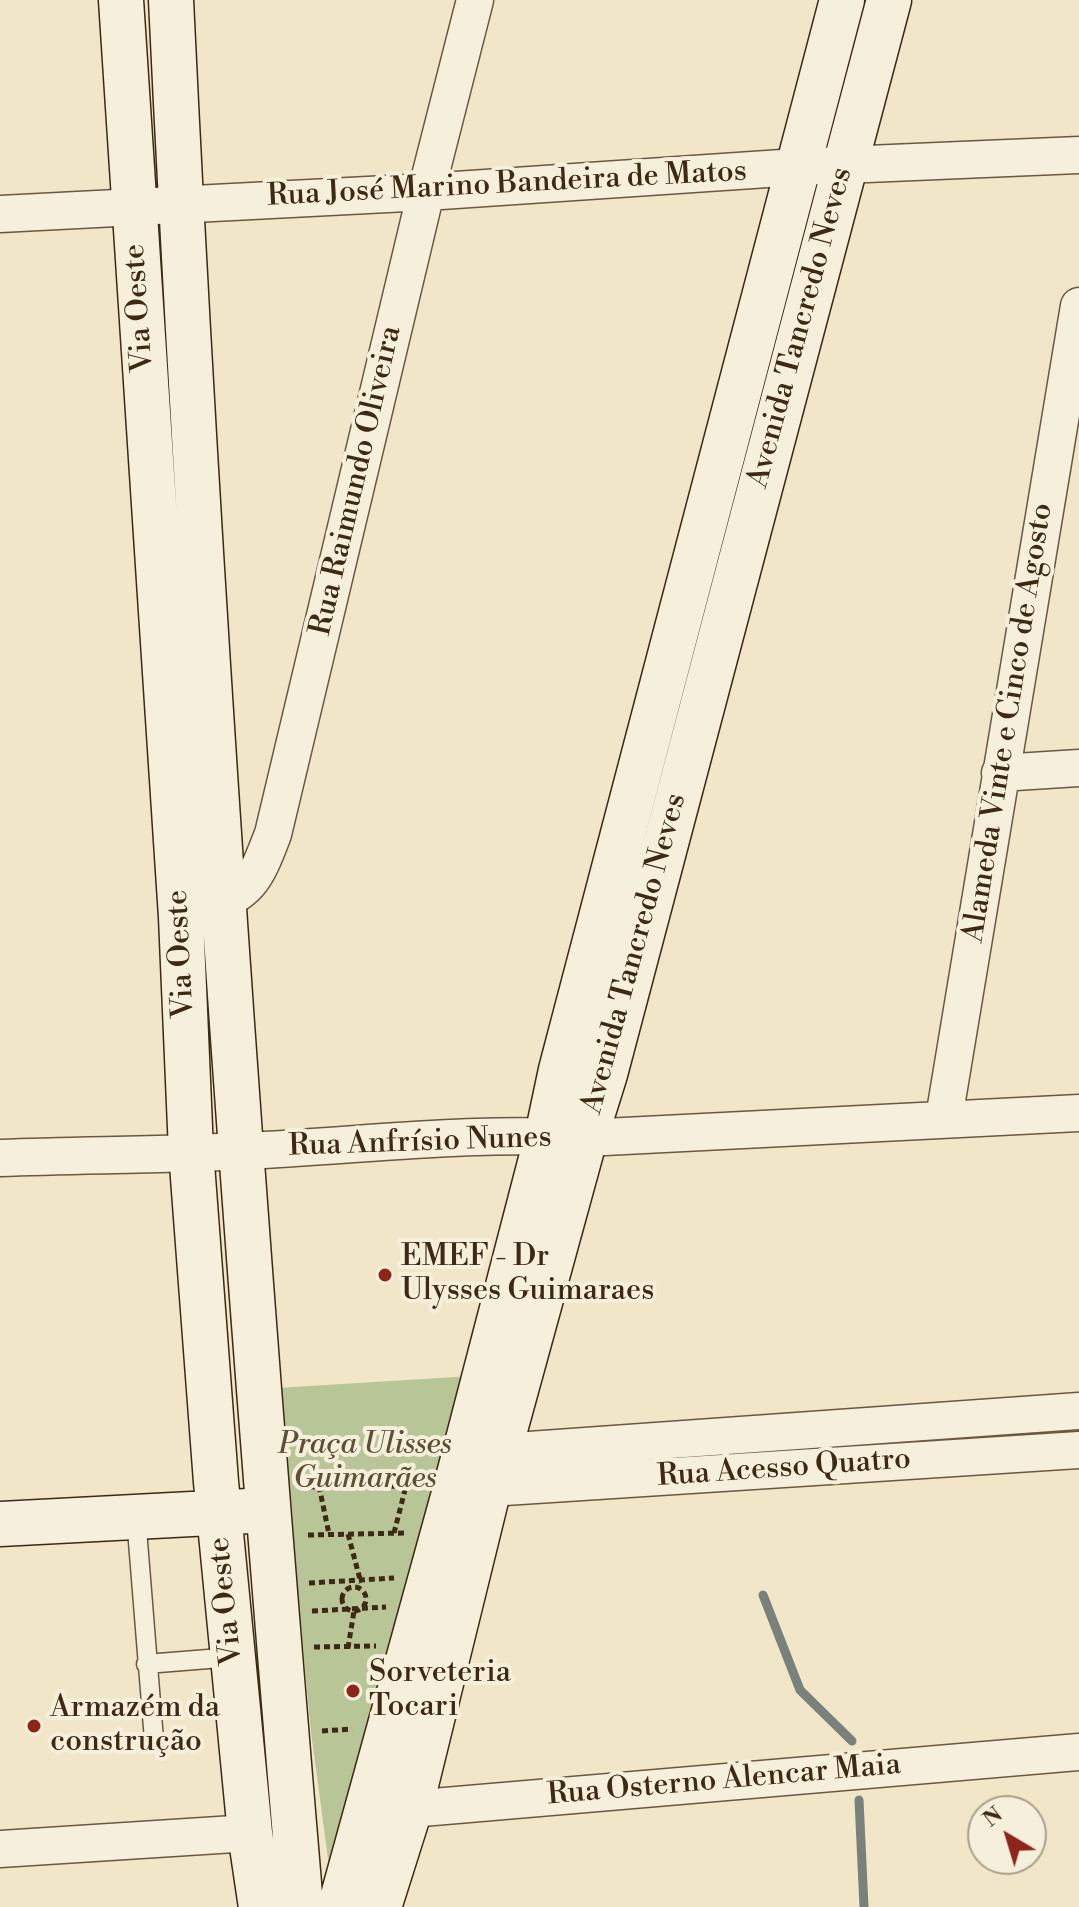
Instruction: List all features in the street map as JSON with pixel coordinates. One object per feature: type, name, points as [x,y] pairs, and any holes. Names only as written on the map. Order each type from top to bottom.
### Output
[{"type":"street","name":"Via Oeste","points":[[121,0],[181,917],[191,1151],[217,1498],[250,1833],[261,1907]]},
{"type":"street","name":"Via Oeste","points":[[171,0],[199,203],[225,902],[241,1151],[273,1493],[301,1907]]},
{"type":"street","name":"Rua Raimundo Oliveira","points":[[181,917],[225,902],[245,889],[258,873],[273,834],[426,192],[475,0]]},
{"type":"street","name":"Avenida Tancredo Neves","points":[[340,1907],[390,1802],[495,1470],[566,1137],[561,1070],[842,0]]},
{"type":"street","name":"Avenida Tancredo Neves","points":[[379,1907],[390,1802],[456,1486],[566,1137],[605,1074],[889,0]]},
{"type":"street","name":"Rua José Marino Bandeira de Matos","points":[[0,214],[426,192],[797,167],[1079,155]]},
{"type":"street","name":"Alameda Vinte e Cinco de Agosto","points":[[944,1118],[1077,320]]},
{"type":"street","points":[[1000,773],[1079,768]]},
{"type":"street","name":"Rua Anfrísio Nunes","points":[[0,1158],[241,1151],[401,1141],[566,1137],[1079,1113]]},
{"type":"street","name":"Rua Acesso Quatro","points":[[495,1470],[1079,1411]]},
{"type":"street","name":"Rua Acesso Quatro","points":[[495,1470],[1079,1450]]},
{"type":"street","points":[[0,1493],[134,1502]]},
{"type":"street","points":[[0,1524],[134,1502],[273,1493]]},
{"type":"street","name":"Rua Osterno Alencar Maia","points":[[390,1802],[1079,1752]]},
{"type":"street","points":[[0,1849],[250,1833]]},
{"type":"lane","points":[[134,1502],[154,1740]]},
{"type":"lane","points":[[146,1664],[233,1657]]},
{"type":"path","points":[[273,1493],[319,1486],[430,1486]]},
{"type":"path","points":[[319,1486],[329,1534]]},
{"type":"path","points":[[394,1533],[406,1486]]},
{"type":"path","points":[[304,1535],[417,1533]]},
{"type":"path","points":[[344,1592],[342,1603],[347,1609],[354,1611],[363,1606],[366,1599],[348,1534]]},
{"type":"path","points":[[295,1584],[406,1577]]},
{"type":"path","points":[[334,1582],[344,1592]]},
{"type":"path","points":[[344,1592],[354,1587],[364,1592]]},
{"type":"path","points":[[297,1611],[354,1611],[398,1606]]},
{"type":"path","points":[[348,1648],[354,1611]]},
{"type":"path","points":[[301,1647],[390,1645]]},
{"type":"path","points":[[311,1732],[367,1728]]},
{"type":"green space","name":"Praça Ulisses Guimarães","points":[[472,1376],[333,1896],[311,1732],[278,1388]]},
{"type":"waterway","points":[[763,1595],[800,1690],[852,1741]]},
{"type":"waterway","points":[[859,1800],[864,1907]]},
{"type":"place","name":"EMEF - Dr Ulysses Guimaraes","points":[[385,1275]]},
{"type":"place","name":"Sorveteria Tocari","points":[[353,1691]]},
{"type":"place","name":"Armazém da construção","points":[[34,1726]]}]
